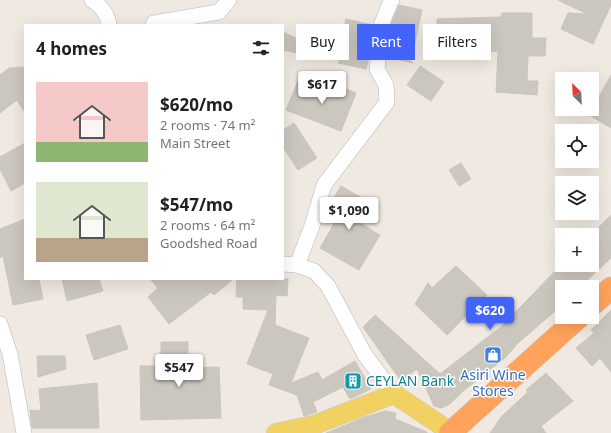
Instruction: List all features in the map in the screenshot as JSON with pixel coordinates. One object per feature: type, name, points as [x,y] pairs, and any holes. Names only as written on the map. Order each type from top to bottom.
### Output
[{"type":"highway","points":[[599,299],[611,288]]},
{"type":"highway","points":[[451,432],[571,324]]},
{"type":"main road","points":[[276,433],[314,425],[394,394],[451,432]]},
{"type":"street","points":[[92,0],[98,4],[108,16],[109,24]]},
{"type":"street","points":[[154,24],[219,12],[230,0]]},
{"type":"street","points":[[392,0],[382,23],[377,69],[386,85],[387,102],[324,185],[312,226],[290,264],[314,271],[328,286],[365,355],[394,394]]},
{"type":"street","points":[[0,324],[10,354],[24,433]]},
{"type":"building","points":[[558,0],[611,0],[611,5],[593,44],[561,29],[568,13],[587,14]]},
{"type":"building","points":[[399,5],[422,10],[415,42],[415,24],[391,24]]},
{"type":"building","points":[[502,13],[532,13],[532,38],[546,38],[545,56],[528,56],[527,81],[538,81],[537,95],[496,92],[498,51],[491,51],[491,24],[437,24],[437,19],[501,17]]},
{"type":"building","points":[[346,19],[368,24],[357,24],[357,60],[368,60],[366,69],[338,63],[340,60],[349,60],[349,24],[345,24]]},
{"type":"building","points":[[284,32],[296,38],[296,53],[284,50]]},
{"type":"building","points":[[400,60],[410,60],[413,63]]},
{"type":"building","points":[[420,66],[444,82],[431,101],[407,85]]},
{"type":"building","points":[[24,67],[24,111],[17,100],[0,113],[0,75],[9,68]]},
{"type":"building","points":[[611,75],[611,128],[591,116],[599,116],[599,97]]},
{"type":"building","points":[[298,81],[335,95],[338,86],[356,93],[341,131],[286,110]]},
{"type":"building","points":[[294,123],[317,158],[298,170],[284,149],[284,129]]},
{"type":"building","points":[[24,144],[24,184],[11,191],[0,169],[0,157]]},
{"type":"building","points":[[461,163],[471,179],[459,186],[449,170]]},
{"type":"building","points":[[341,186],[367,201],[355,220],[380,235],[359,270],[320,248],[339,215],[327,209]]},
{"type":"building","points":[[611,215],[611,258],[599,269],[599,228]]},
{"type":"building","points":[[24,219],[24,280],[39,280],[43,299],[13,305],[3,256],[0,258],[0,229]]},
{"type":"building","points":[[456,266],[487,295],[447,335],[415,304],[428,283],[432,288]]},
{"type":"building","points":[[555,271],[596,272],[587,280],[555,280],[555,311],[518,343],[505,358],[463,391],[450,404],[441,408],[434,406],[417,369],[401,381],[363,327],[375,315],[440,374],[502,326]]},
{"type":"building","points":[[288,279],[287,296],[276,295],[275,325],[309,338],[291,383],[318,372],[322,380],[355,361],[371,389],[350,399],[343,387],[313,402],[317,412],[304,416],[297,395],[269,385],[273,374],[247,364],[268,310],[243,309],[243,297],[236,297],[237,280]]},
{"type":"building","points":[[62,280],[99,280],[103,291],[67,301]]},
{"type":"building","points":[[151,280],[232,280],[214,295],[211,292],[169,324],[148,297],[158,288]]},
{"type":"building","points":[[611,310],[611,372],[600,358],[592,366],[576,348],[594,333],[591,330],[599,324],[599,322]]},
{"type":"building","points":[[120,325],[128,349],[94,360],[86,335]]},
{"type":"building","points":[[161,342],[188,342],[188,368],[219,367],[221,418],[141,420],[140,366],[161,366]]},
{"type":"building","points":[[37,356],[65,356],[66,369],[38,377]]},
{"type":"building","points":[[546,373],[573,401],[541,426],[546,433],[490,433],[502,416],[528,392],[526,390]]},
{"type":"building","points":[[97,383],[99,428],[32,428],[30,410],[41,411],[39,389]]},
{"type":"building","points":[[385,411],[396,413],[395,419],[427,433],[326,433],[365,417]]},
{"type":"place","name":"Asiri Wine Stores","points":[[493,355]]},
{"type":"place","name":"CEYLAN Bank","points":[[353,381]]}]
